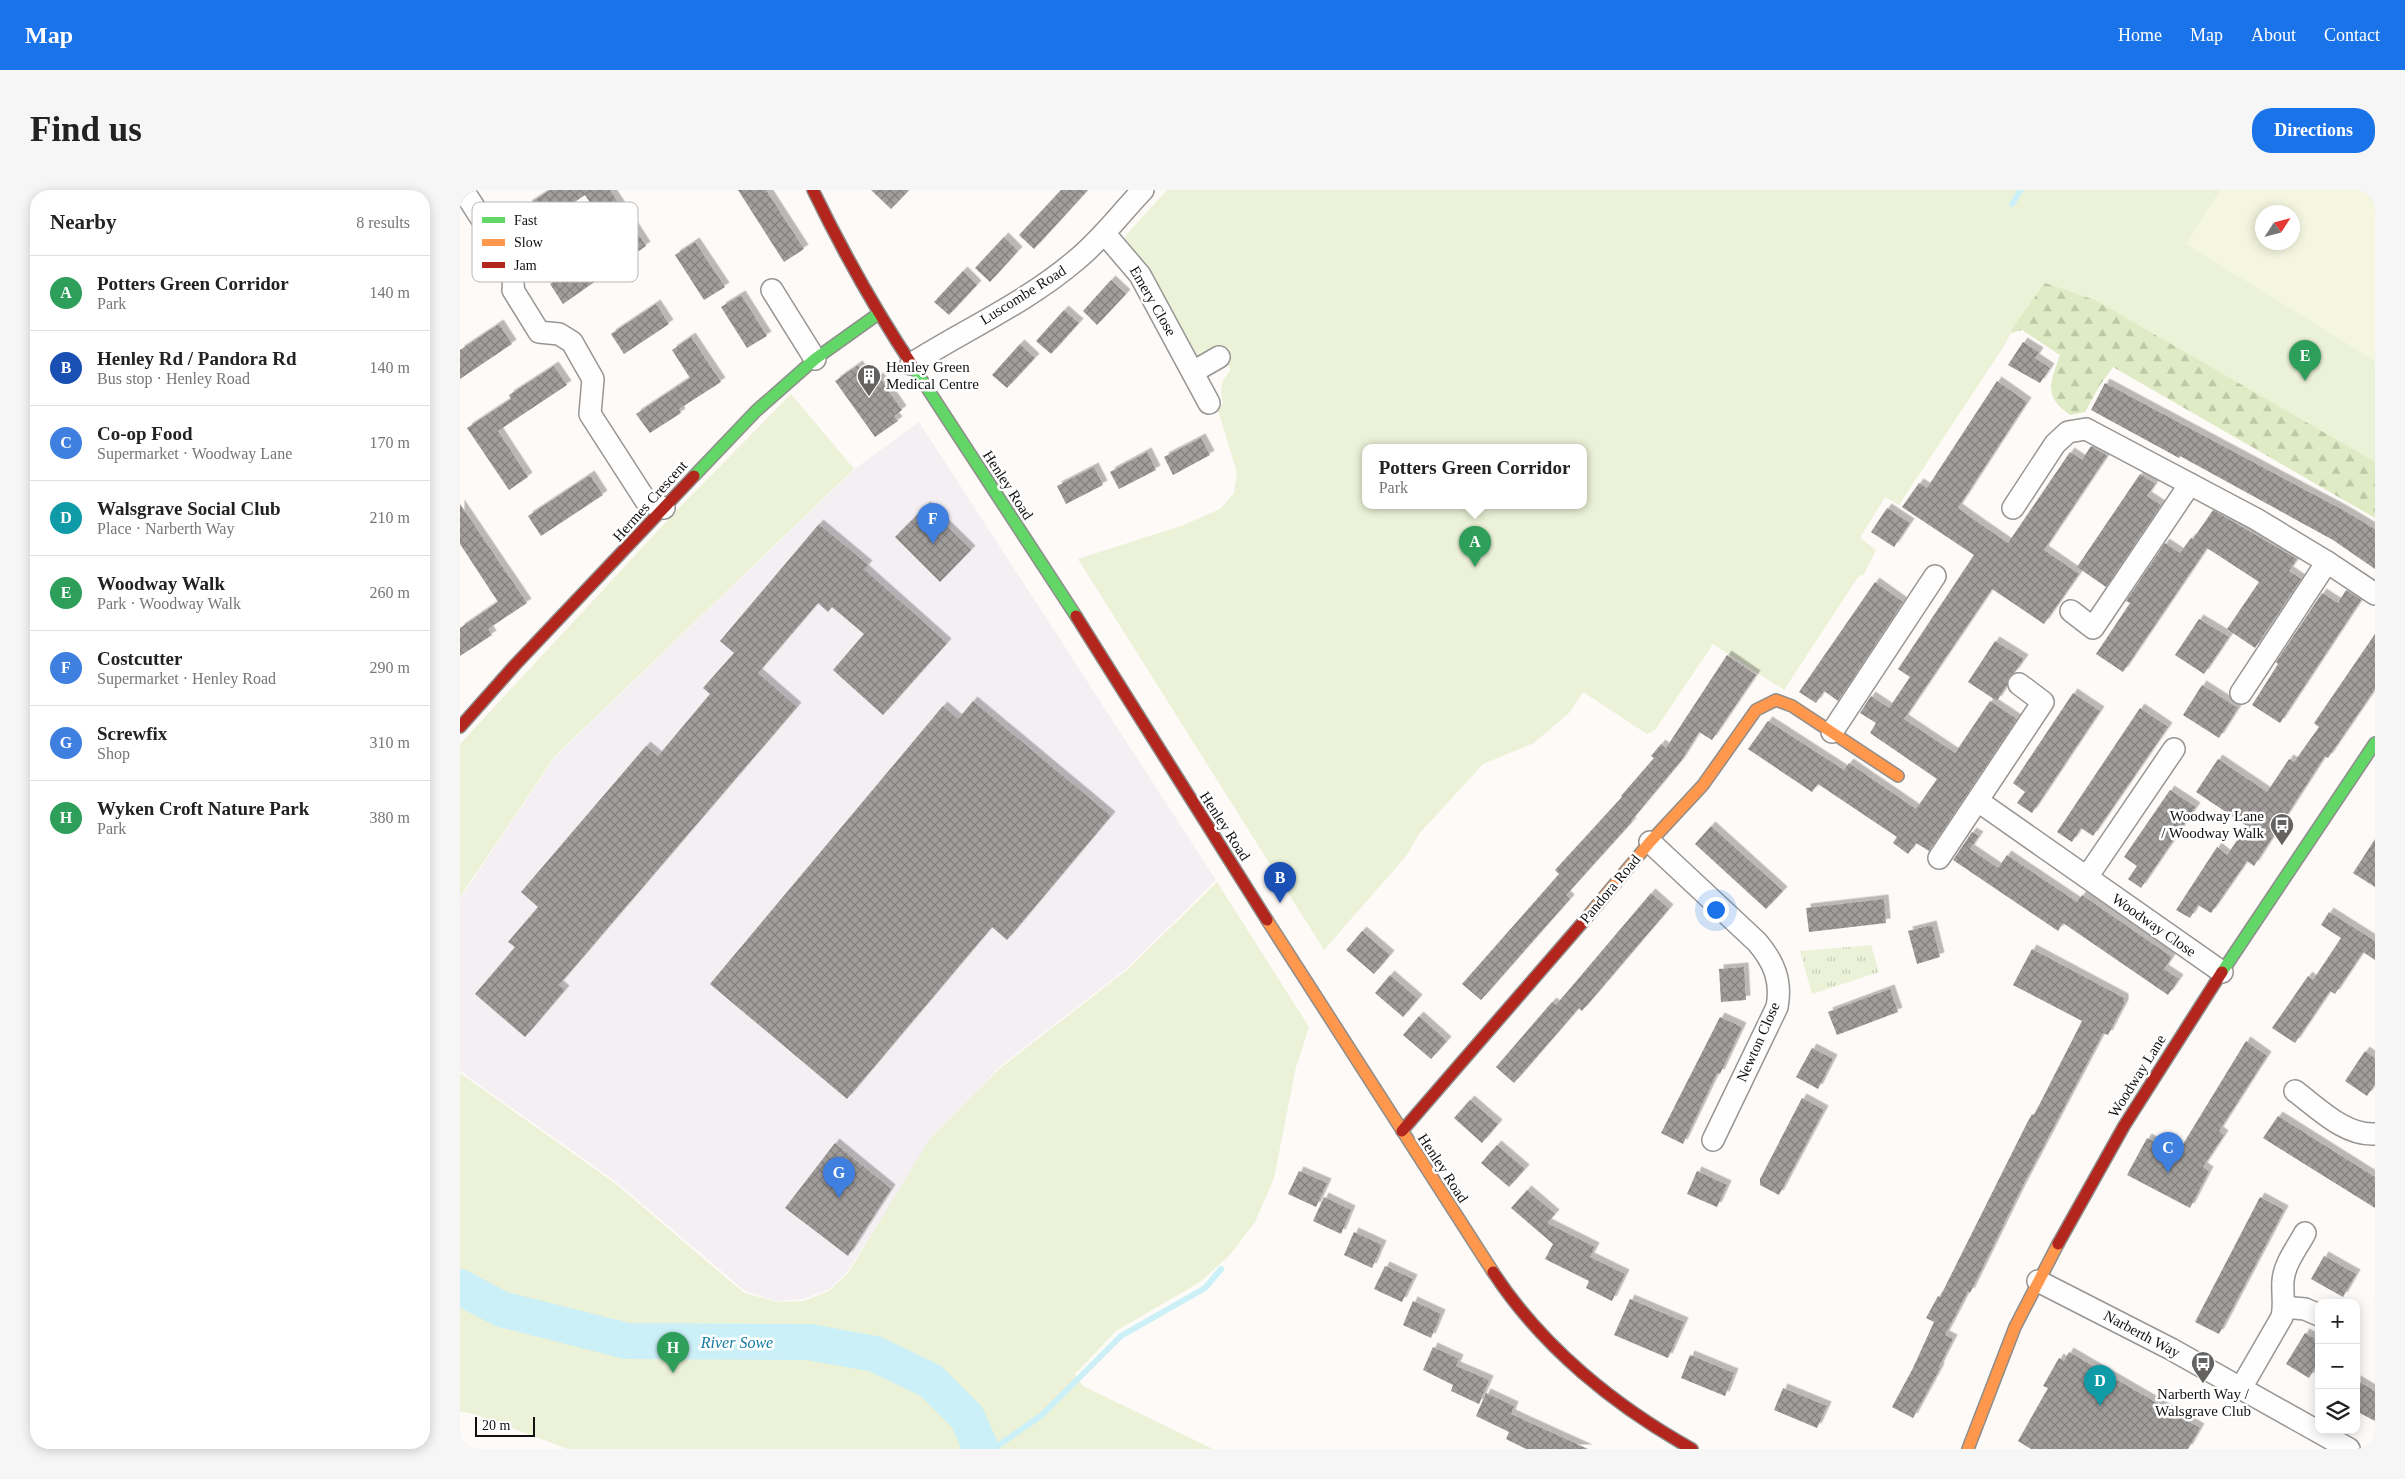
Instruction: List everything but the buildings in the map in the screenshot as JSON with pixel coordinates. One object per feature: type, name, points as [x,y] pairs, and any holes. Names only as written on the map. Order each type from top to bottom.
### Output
[{"type":"street","points":[[463,190],[472,204]]},
{"type":"street","name":"Henley Road","points":[[813,190],[840,246],[878,314],[1060,592],[1505,1290],[1551,1343],[1609,1396],[1644,1422],[1692,1449]]},
{"type":"street","name":"Luscombe Road","points":[[911,364],[1046,284],[1105,234],[1137,192]]},
{"type":"street","name":"Emery Close","points":[[1105,234],[1140,275],[1209,403]]},
{"type":"street","points":[[514,282],[513,290],[539,332],[559,334],[572,342],[594,379],[590,414],[646,501],[664,508]]},
{"type":"street","points":[[772,290],[815,359]]},
{"type":"street","name":"Hermes Crescent","points":[[460,727],[515,665],[756,411],[815,359],[878,314]]},
{"type":"street","points":[[1193,372],[1218,357]]},
{"type":"street","points":[[2012,508],[2054,444],[2068,432],[2086,429],[2263,523],[2375,594]]},
{"type":"street","points":[[2071,611],[2093,628],[2190,484]]},
{"type":"street","points":[[2241,694],[2327,562]]},
{"type":"street","points":[[1832,732],[1935,576]]},
{"type":"street","points":[[1939,858],[2043,702],[2019,684]]},
{"type":"street","name":"Pandora Road","points":[[1402,1131],[1541,972],[1650,842],[1703,785],[1756,710],[1764,704],[1776,700],[1792,706],[1898,776]]},
{"type":"street","name":"Woodway Lane","points":[[1968,1449],[2016,1327],[2038,1281],[2124,1126],[2222,972],[2375,743]]},
{"type":"street","points":[[2087,878],[2174,749]]},
{"type":"street","name":"Woodway Close","points":[[1978,801],[2222,972]]},
{"type":"street","name":"Newton Close","points":[[1650,842],[1757,942],[1767,954],[1778,980],[1780,992],[1777,1007],[1713,1140]]},
{"type":"street","points":[[2294,1091],[2347,1129],[2364,1135],[2375,1134]]},
{"type":"street","points":[[2241,1388],[2282,1317],[2285,1271],[2305,1233]]},
{"type":"street","name":"Narberth Way","points":[[2038,1281],[2146,1336],[2349,1449]]},
{"type":"street","points":[[2284,1307],[2305,1309],[2315,1314]]},
{"type":"shaded area","points":[[919,422],[1216,880],[1126,969],[998,1068],[931,1143],[847,1272],[828,1290],[803,1299],[776,1301],[745,1291],[615,1181],[460,1071],[460,899],[556,756],[856,468]]},
{"type":"green space","points":[[1167,190],[2375,190],[2375,462],[2095,300],[2045,283],[2014,326],[2006,343],[1899,505],[1885,497],[1860,538],[1876,550],[1864,574],[1858,577],[1784,690],[1713,644],[1655,730],[1647,734],[1583,692],[1570,712],[1534,743],[1483,764],[1419,834],[1407,855],[1324,950],[1078,559],[1184,525],[1220,509],[1234,493],[1237,473],[1218,410],[1223,403],[1221,389],[1223,381],[1231,370],[1222,354],[1201,357],[1191,353],[1124,243],[1126,235]]},
{"type":"green space","points":[[2220,190],[2364,190],[2375,197],[2375,361],[2186,244]]},
{"type":"green space","points":[[1977,221],[2375,454],[2375,518],[2113,367],[2100,385],[2085,412],[2070,415],[2061,408],[2052,395],[2052,381],[2060,355],[2022,330],[1997,337]]},
{"type":"green space","points":[[791,394],[854,469],[556,755],[460,897],[460,744],[678,509]]},
{"type":"green space","points":[[1217,882],[1309,1027],[1296,1067],[1274,1178],[1255,1222],[1229,1256],[1200,1282],[1116,1331],[1075,1374],[1083,1386],[1213,1449],[990,1449],[974,1411],[957,1389],[931,1371],[873,1346],[844,1337],[773,1330],[626,1329],[512,1298],[460,1270],[460,1073],[616,1184],[744,1293],[778,1302],[804,1301],[829,1291],[848,1273],[930,1139],[999,1069],[1127,970]]},
{"type":"green space","points":[[1871,945],[1879,972],[1812,994],[1800,951]]},
{"type":"green space","points":[[460,1305],[498,1323],[646,1356],[795,1355],[873,1368],[901,1378],[934,1399],[962,1434],[965,1449],[568,1449],[477,1415],[460,1411]]},
{"type":"waterway","points":[[2012,204],[2021,190]]},
{"type":"waterway","points":[[993,1449],[1042,1415],[1121,1336],[1205,1288],[1221,1269]]},
{"type":"waterway","name":"River Sowe","points":[[460,1287],[501,1309],[627,1341],[809,1342],[875,1354],[931,1381],[967,1417],[981,1449]]},
{"type":"traffic: fast","points":[[694,476],[756,411],[815,359],[878,314]]},
{"type":"traffic: fast","points":[[914,368],[1076,616]]},
{"type":"traffic: fast","points":[[2222,972],[2375,743]]},
{"type":"traffic: slow","points":[[1583,922],[1650,842],[1703,785],[1756,710],[1776,700],[1792,706],[1898,776]]},
{"type":"traffic: slow","points":[[1267,920],[1493,1272]]},
{"type":"traffic: slow","points":[[1968,1449],[2015,1327],[2058,1244]]},
{"type":"traffic: jam","points":[[813,190],[860,281],[914,368]]},
{"type":"traffic: jam","points":[[460,727],[515,665],[694,476]]},
{"type":"traffic: jam","points":[[1076,616],[1267,920]]},
{"type":"traffic: jam","points":[[1402,1131],[1583,922]]},
{"type":"traffic: jam","points":[[2058,1244],[2124,1126],[2222,972]]},
{"type":"traffic: jam","points":[[1493,1272],[1512,1299],[1557,1350],[1608,1394],[1635,1414],[1692,1449]]},
{"type":"place","name":"Woodway Walk","points":[[2305,381]]},
{"type":"place","name":"Henley Green Medical Centre","points":[[869,397]]},
{"type":"place","name":"Costcutter","points":[[933,544]]},
{"type":"place","name":"Potters Green Corridor","points":[[1475,567]]},
{"type":"place","name":"Woodway Lane / Woodway Walk","points":[[2282,846]]},
{"type":"place","name":"Henley Rd / Pandora Rd","points":[[1280,903]]},
{"type":"place","name":"Co-op Food","points":[[2168,1173]]},
{"type":"place","name":"Screwfix","points":[[839,1198]]},
{"type":"place","name":"Wyken Croft Nature Park","points":[[673,1373]]},
{"type":"place","name":"Narberth Way / Walsgrave Club","points":[[2203,1384]]},
{"type":"place","name":"Walsgrave Social Club","points":[[2100,1406]]}]
